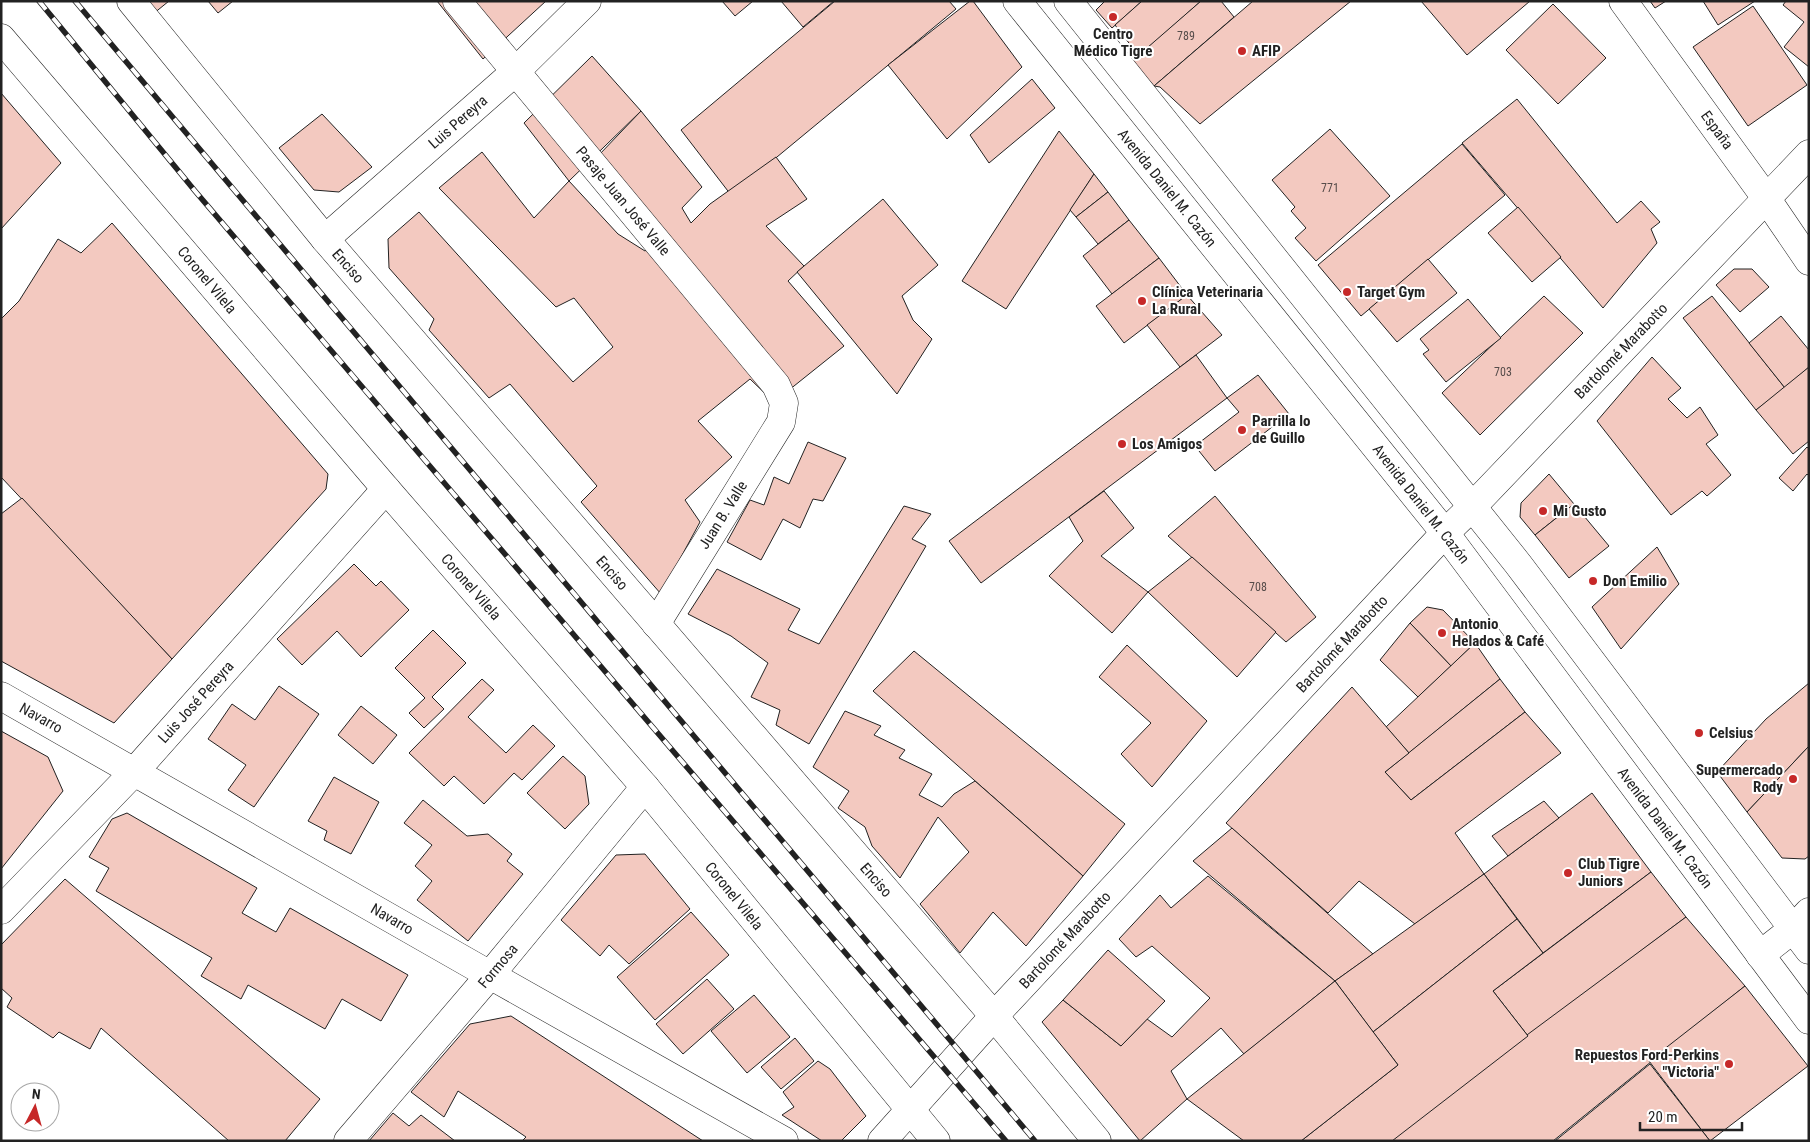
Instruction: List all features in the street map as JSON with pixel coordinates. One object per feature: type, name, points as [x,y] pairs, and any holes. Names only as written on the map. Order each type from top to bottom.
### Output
[{"type":"street","name":"Enciso","points":[[131,1],[325,239],[994,1016],[1097,1141]]},
{"type":"street","name":"Pasaje Juan José Valle","points":[[457,1],[776,386],[784,403]]},
{"type":"street","name":"Luis Pereyra","points":[[325,239],[516,72],[587,1]]},
{"type":"street","name":"Avenida Daniel M. Cazón","points":[[1017,1],[1445,533],[1809,1020]]},
{"type":"street","points":[[1068,1],[1801,920],[1809,950]]},
{"type":"street","name":"España","points":[[1623,1],[1766,198],[1809,261]]},
{"type":"street","name":"Coronel Vilela","points":[[1,38],[386,489],[645,788],[936,1141]]},
{"type":"street","name":"Bartolomé Marabotto","points":[[882,1141],[994,1016],[1445,533],[1809,154]]},
{"type":"street","name":"Juan B. Valle","points":[[656,624],[781,422],[784,403]]},
{"type":"street","name":"Luis José Pereyra","points":[[1,910],[135,771],[386,489]]},
{"type":"street","name":"Navarro","points":[[1,696],[490,976],[784,1141]]},
{"type":"street","name":"Formosa","points":[[348,1141],[490,976],[645,788]]},
{"type":"street","points":[[1760,956],[1801,920]]},
{"type":"building","points":[[143,1],[169,1],[153,14]]},
{"type":"building","points":[[208,1],[233,1],[218,13]]},
{"type":"building","points":[[437,1],[546,1],[483,59]]},
{"type":"building","points":[[722,1],[753,1],[735,16]]},
{"type":"building","points":[[781,1],[834,1],[803,27]]},
{"type":"building","points":[[835,1],[949,1],[956,9],[731,195],[681,130]]},
{"type":"building","points":[[970,1],[973,1],[1022,67],[947,139],[888,65]]},
{"type":"building","name":"Centro Médico Tigre","points":[[1105,1],[1142,1],[1112,28],[1096,10]]},
{"type":"building","points":[[1142,1],[1201,1],[1139,56],[1115,25]]},
{"type":"building","points":[[1201,1],[1221,1],[1234,17],[1154,86],[1132,61]]},
{"type":"building","name":"AFIP","points":[[1253,1],[1351,1],[1200,124],[1160,87],[1154,86]]},
{"type":"building","points":[[1421,1],[1530,1],[1467,55]]},
{"type":"building","points":[[1650,1],[1666,1],[1655,8]]},
{"type":"building","points":[[1703,1],[1755,1],[1718,25]]},
{"type":"building","points":[[1786,1],[1809,1],[1809,67],[1784,47],[1804,22],[1783,5]]},
{"type":"building","points":[[1553,4],[1606,58],[1558,104],[1506,50]]},
{"type":"building","points":[[1753,6],[1807,85],[1748,126],[1693,47]]},
{"type":"building","points":[[592,56],[641,111],[569,181],[524,123]]},
{"type":"building","points":[[1032,79],[1055,108],[989,163],[970,135]]},
{"type":"building","points":[[1,93],[61,163],[1,229]]},
{"type":"building","points":[[1517,99],[1617,223],[1641,201],[1660,222],[1651,229],[1657,243],[1603,308],[1462,143]]},
{"type":"building","points":[[641,111],[702,187],[682,208],[691,223],[710,204],[776,157],[807,199],[766,226],[804,266],[788,281],[844,346],[774,402],[750,379],[698,421],[732,457],[685,500],[700,522],[661,594],[581,502],[597,486],[510,384],[489,398],[429,330],[434,319],[389,268],[388,239],[419,212],[573,382],[613,347],[574,298],[556,307],[439,188],[482,152],[534,218],[569,181],[618,234],[645,251],[663,237],[598,156]]},
{"type":"building","points":[[322,114],[372,167],[339,192],[314,190],[279,148]]},
{"type":"building","points":[[1330,129],[1390,196],[1316,261],[1295,238],[1306,228],[1291,211],[1295,207],[1272,180]]},
{"type":"building","points":[[1059,131],[1094,174],[1006,309],[962,281]]},
{"type":"building","points":[[1462,144],[1505,195],[1361,316],[1318,265]]},
{"type":"building","points":[[1094,174],[1108,192],[1076,217],[1070,210]]},
{"type":"building","points":[[1108,192],[1129,220],[1098,244],[1076,217]]},
{"type":"building","points":[[883,199],[938,265],[902,296],[913,320],[932,339],[897,394],[797,272]]},
{"type":"building","points":[[1518,207],[1561,257],[1532,282],[1488,233]]},
{"type":"building","points":[[1129,220],[1159,258],[1112,294],[1083,256]]},
{"type":"building","points":[[112,223],[328,474],[326,489],[172,659],[1,477],[1,319],[19,301],[58,239],[81,253]]},
{"type":"building","name":"Clínica Veterinaria La Rural","points":[[1159,258],[1187,295],[1124,343],[1096,306]]},
{"type":"building","points":[[1428,259],[1457,293],[1397,342],[1369,309]]},
{"type":"building","points":[[1734,269],[1752,269],[1769,287],[1740,312],[1716,285]]},
{"type":"building","points":[[1187,295],[1222,335],[1180,367],[1147,325]]},
{"type":"building","points":[[1544,296],[1583,333],[1480,435],[1442,393]]},
{"type":"building","points":[[1712,296],[1785,388],[1756,410],[1683,318]]},
{"type":"building","points":[[1468,299],[1501,338],[1446,382],[1423,354],[1429,350],[1420,339]]},
{"type":"building","points":[[1781,316],[1809,350],[1809,367],[1785,388],[1749,343]]},
{"type":"building","name":"Los Amigos","points":[[1196,355],[1227,398],[981,583],[949,541]]},
{"type":"building","points":[[1652,357],[1681,388],[1668,399],[1687,418],[1700,407],[1718,435],[1706,444],[1731,475],[1707,496],[1702,491],[1671,515],[1597,421]]},
{"type":"building","points":[[1809,367],[1809,441],[1793,454],[1756,410]]},
{"type":"building","name":"Parrilla lo de Guillo","points":[[1258,375],[1289,414],[1215,471],[1195,446],[1239,412],[1227,398]]},
{"type":"building","points":[[808,442],[846,458],[823,501],[813,499],[800,528],[783,519],[761,560],[727,542],[750,500],[764,505],[774,477],[789,484]]},
{"type":"building","points":[[1807,447],[1809,449],[1809,476],[1807,474],[1793,491],[1779,478]]},
{"type":"building","name":"Mi Gusto","points":[[1549,474],[1574,504],[1535,535],[1520,517],[1521,503]]},
{"type":"building","points":[[1104,491],[1134,528],[1101,556],[1148,592],[1112,633],[1049,576],[1083,541],[1069,517]]},
{"type":"building","points":[[1215,496],[1316,617],[1286,642],[1168,536]]},
{"type":"building","points":[[22,498],[172,659],[114,723],[1,661],[1,514]]},
{"type":"building","points":[[1574,504],[1609,546],[1569,578],[1535,535]]},
{"type":"building","points":[[904,506],[931,514],[912,539],[926,546],[809,744],[776,725],[780,710],[751,697],[768,663],[731,636],[688,614],[717,569],[800,609],[788,630],[819,644]]},
{"type":"building","points":[[1657,547],[1679,584],[1621,649],[1592,607]]},
{"type":"building","points":[[1192,557],[1276,632],[1237,677],[1148,592]]},
{"type":"building","points":[[354,564],[376,586],[381,581],[409,610],[361,657],[337,631],[302,665],[277,639]]},
{"type":"building","name":"Antonio Helados & Café","points":[[1427,607],[1443,610],[1475,643],[1451,666],[1410,623]]},
{"type":"building","points":[[1410,623],[1451,666],[1418,697],[1380,660]]},
{"type":"building","points":[[433,630],[466,663],[432,697],[444,709],[424,728],[409,713],[425,698],[395,668]]},
{"type":"building","points":[[1475,643],[1500,679],[1409,753],[1386,727]]},
{"type":"building","points":[[1127,645],[1207,721],[1152,787],[1121,754],[1151,723],[1099,677]]},
{"type":"building","points":[[914,651],[1125,824],[1083,876],[873,691]]},
{"type":"building","points":[[482,679],[494,690],[468,717],[506,753],[533,725],[555,746],[522,780],[514,773],[484,804],[454,776],[444,786],[409,753]]},
{"type":"building","points":[[1500,679],[1525,712],[1411,800],[1385,772]]},
{"type":"building","points":[[1809,683],[1809,746],[1747,812],[1717,772],[1766,719]]},
{"type":"building","points":[[279,686],[319,714],[254,807],[228,790],[246,765],[208,739],[232,704],[255,720]]},
{"type":"building","points":[[1352,687],[1409,753],[1385,772],[1411,800],[1525,712],[1561,753],[1455,833],[1484,874],[1415,924],[1359,881],[1328,913],[1226,823]]},
{"type":"building","points":[[361,706],[397,735],[373,764],[338,735]]},
{"type":"building","points":[[845,711],[881,726],[874,735],[905,750],[899,758],[932,774],[919,795],[942,807],[954,794],[975,781],[1083,876],[1026,946],[993,912],[960,953],[920,904],[969,852],[938,817],[900,878],[872,846],[865,827],[838,808],[849,791],[813,767]]},
{"type":"building","points":[[1,731],[48,757],[63,791],[1,869]]},
{"type":"building","name":"Supermercado Rody","points":[[1809,746],[1809,856],[1805,859],[1782,858],[1747,812]]},
{"type":"building","points":[[563,756],[585,776],[589,804],[565,829],[527,793]]},
{"type":"building","points":[[334,777],[379,802],[351,854],[324,840],[327,831],[308,821]]},
{"type":"building","name":"Club Tigre Juniors","points":[[1592,793],[1651,872],[1543,953],[1484,874]]},
{"type":"building","points":[[423,800],[467,836],[488,834],[512,854],[507,861],[523,874],[468,941],[417,900],[432,881],[415,866],[432,845],[404,823]]},
{"type":"building","points":[[1544,801],[1559,818],[1508,856],[1492,836]]},
{"type":"building","points":[[127,813],[257,888],[242,913],[276,932],[290,908],[408,975],[381,1021],[342,999],[325,1029],[248,985],[241,999],[201,976],[212,958],[96,891],[109,868],[89,857],[112,819]]},
{"type":"building","points":[[1232,828],[1373,954],[1335,981],[1193,861]]},
{"type":"building","points":[[645,854],[690,909],[629,964],[609,945],[600,956],[561,920],[616,855]]},
{"type":"building","points":[[1651,872],[1686,917],[1528,1036],[1493,991]]},
{"type":"building","points":[[1484,874],[1517,919],[1373,1032],[1335,981]]},
{"type":"building","points":[[1208,876],[1335,981],[1244,1054],[1221,1028],[1171,1071],[1187,1099],[1140,1141],[1042,1022],[1063,1000],[1121,1046],[1147,1019],[1172,1037],[1210,998],[1152,946],[1136,957],[1119,939],[1160,895],[1171,908]]},
{"type":"building","points":[[65,879],[320,1099],[285,1141],[229,1141],[101,1028],[90,1049],[59,1032],[53,1038],[7,1007],[12,998],[1,988],[1,945]]},
{"type":"building","points":[[691,912],[729,955],[655,1020],[617,977]]},
{"type":"building","points":[[1686,917],[1745,986],[1553,1141],[1384,1141]]},
{"type":"building","points":[[1517,919],[1543,953],[1493,991],[1528,1036],[1392,1141],[1301,1141],[1398,1065],[1373,1032]]},
{"type":"building","points":[[1108,950],[1165,1001],[1121,1046],[1063,1000]]},
{"type":"building","points":[[707,979],[734,1009],[683,1054],[656,1024]]},
{"type":"building","points":[[1335,981],[1398,1065],[1301,1141],[1244,1141],[1187,1099]]},
{"type":"building","name":"Repuestos Ford-Perkins \"Victoria\"","points":[[1745,986],[1808,1066],[1710,1141],[1649,1061]]},
{"type":"building","points":[[754,995],[790,1037],[747,1073],[711,1031]]},
{"type":"building","points":[[511,1016],[703,1141],[522,1141],[526,1137],[458,1091],[444,1117],[411,1092],[470,1024]]},
{"type":"building","points":[[795,1038],[814,1061],[781,1089],[761,1067]]},
{"type":"building","points":[[818,1061],[830,1069],[866,1116],[841,1141],[822,1141],[782,1115],[794,1107],[783,1092]]},
{"type":"building","points":[[1650,1064],[1710,1141],[1555,1141]]},
{"type":"building","points":[[393,1113],[409,1126],[421,1115],[455,1141],[369,1141]]},
{"type":"railway","points":[[39,1],[195,191],[1006,1141]]},
{"type":"railway","points":[[75,1],[1035,1141]]},
{"type":"place","name":"Centro Médico Tigre","points":[[1113,17]]},
{"type":"place","name":"AFIP","points":[[1242,51]]},
{"type":"place","name":"Target Gym","points":[[1347,292]]},
{"type":"place","name":"Clínica Veterinaria La Rural","points":[[1142,301]]},
{"type":"place","name":"Parrilla lo de Guillo","points":[[1242,430]]},
{"type":"place","name":"Los Amigos","points":[[1122,444]]},
{"type":"place","name":"Mi Gusto","points":[[1543,511]]},
{"type":"place","name":"Don Emilio","points":[[1593,581]]},
{"type":"place","name":"Antonio Helados & Café","points":[[1442,633]]},
{"type":"place","name":"Celsius","points":[[1699,733]]},
{"type":"place","name":"Supermercado Rody","points":[[1793,779]]},
{"type":"place","name":"Club Tigre Juniors","points":[[1568,873]]},
{"type":"place","name":"Repuestos Ford-Perkins \"Victoria\"","points":[[1729,1064]]}]
